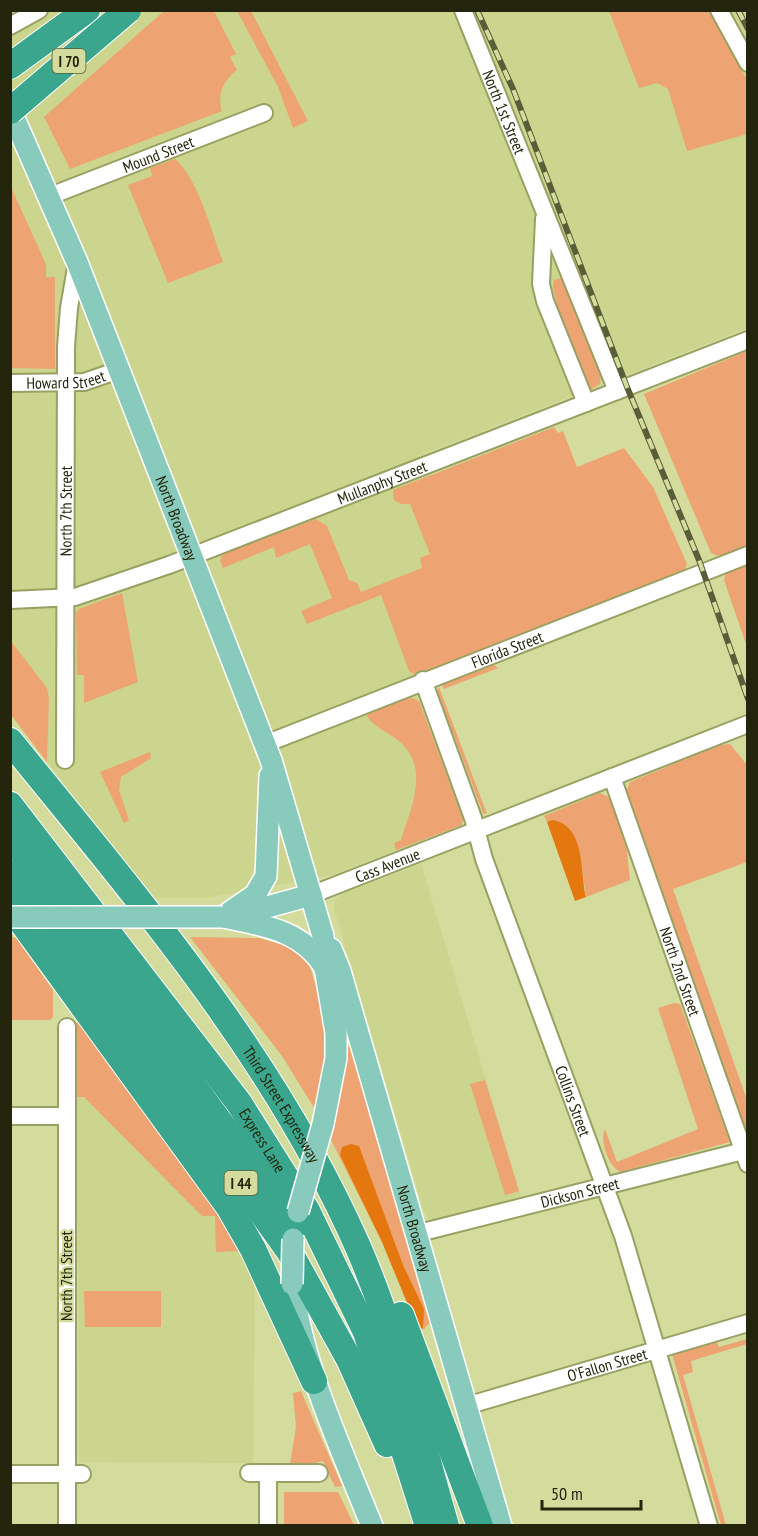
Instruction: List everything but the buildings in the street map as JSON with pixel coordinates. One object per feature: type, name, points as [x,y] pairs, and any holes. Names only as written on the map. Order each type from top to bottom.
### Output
[{"type":"highway","name":"I 70","points":[[10,66],[87,10]]},
{"type":"highway","name":"I 70","points":[[10,110],[128,10]]},
{"type":"highway","name":"Third Street Expressway","points":[[10,741],[131,892],[239,1036],[294,1122],[358,1247],[394,1344],[446,1526]]},
{"type":"highway","name":"Express Lane","points":[[10,805],[239,1103],[307,1210],[366,1332],[428,1526]]},
{"type":"highway","points":[[10,835],[295,1225]]},
{"type":"highway","name":"I 44","points":[[10,873],[203,1130],[289,1251],[349,1359],[385,1440],[416,1526]]},
{"type":"highway","points":[[10,906],[229,1207],[253,1250],[314,1381]]},
{"type":"highway","points":[[358,1247],[388,1288],[399,1311],[480,1526]]},
{"type":"main road","name":"North Broadway","points":[[10,110],[50,196],[77,262],[268,752],[323,936],[340,971],[414,1234],[501,1526]]},
{"type":"main road","points":[[223,917],[255,895],[266,876],[268,752]]},
{"type":"main road","name":"Cass Avenue","points":[[10,917],[223,917],[263,910],[311,895]]},
{"type":"main road","points":[[223,917],[288,933],[312,950],[325,968]]},
{"type":"main road","name":"North Broadway","points":[[323,936],[325,968],[334,1016],[336,1058],[323,1124],[295,1225],[292,1284],[299,1328],[314,1381],[372,1526]]},
{"type":"street","points":[[10,26],[39,10]]},
{"type":"street","name":"North 1st Street","points":[[463,10],[617,391]]},
{"type":"street","points":[[719,10],[747,63]]},
{"type":"street","name":"Mound Street","points":[[50,196],[264,113]]},
{"type":"street","name":"North 1st Street","points":[[544,212],[541,284],[545,301],[586,403]]},
{"type":"street","name":"North 7th Street","points":[[65,760],[67,325],[77,262]]},
{"type":"street","name":"Mullanphy Street","points":[[10,600],[67,598],[192,556],[747,340]]},
{"type":"street","name":"Howard Street","points":[[10,383],[66,383],[93,380],[119,370]]},
{"type":"street","name":"Florida Street","points":[[268,752],[423,680],[747,555]]},
{"type":"street","name":"Collins Street","points":[[423,680],[477,830],[484,859],[634,1270],[709,1526]]},
{"type":"street","name":"Cass Avenue","points":[[311,895],[747,724]]},
{"type":"street","name":"North 2nd Street","points":[[612,777],[745,1157]]},
{"type":"street","name":"North 7th Street","points":[[67,1027],[74,1474],[67,1526]]},
{"type":"street","points":[[10,1116],[67,1116]]},
{"type":"street","name":"Dickson Street","points":[[414,1234],[605,1186],[745,1157]]},
{"type":"street","name":"O'Fallon Street","points":[[466,1406],[747,1323]]},
{"type":"street","points":[[249,1473],[319,1473]]},
{"type":"street","points":[[268,1473],[268,1526]]},
{"type":"street","points":[[10,1474],[74,1474]]},
{"type":"shaded area","points":[[11,11],[747,11],[747,328],[421,455],[491,647],[411,680],[462,811],[462,825],[332,875],[206,898],[153,898],[47,762],[49,699],[47,688],[11,641],[11,277],[46,277],[46,264],[11,187]]},
{"type":"shaded area","points":[[164,11],[214,11],[236,54],[230,57],[237,70],[222,88],[220,99],[222,111],[70,169],[44,117]]},
{"type":"shaded area","points":[[237,11],[251,11],[308,121],[293,128],[278,87]]},
{"type":"shaded area","points":[[609,11],[709,11],[747,80],[747,134],[687,151],[668,89],[657,83],[639,88]]},
{"type":"shaded area","points":[[175,159],[198,193],[223,262],[168,283],[128,185],[152,176],[150,168]]},
{"type":"shaded area","points":[[11,187],[46,264],[46,277],[55,277],[55,369],[11,368]]},
{"type":"shaded area","points":[[562,278],[566,281],[601,369],[600,384],[590,390],[561,321],[553,287],[554,280]]},
{"type":"shaded area","points":[[747,351],[747,548],[718,556],[711,553],[644,394]]},
{"type":"shaded area","points":[[554,427],[558,433],[563,431],[577,467],[624,448],[653,487],[687,564],[685,570],[417,676],[409,671],[381,595],[307,624],[301,611],[332,598],[310,544],[276,558],[274,547],[223,568],[220,560],[223,554],[316,519],[327,526],[349,580],[357,583],[361,592],[422,568],[420,558],[430,554],[410,504],[401,504],[394,500],[393,490]]},
{"type":"shaded area","points":[[747,564],[747,647],[724,580],[726,572]]},
{"type":"shaded area","points":[[122,593],[138,682],[84,703],[84,675],[77,675],[76,613],[79,609]]},
{"type":"shaded area","points":[[11,641],[47,688],[49,699],[47,762],[11,715]]},
{"type":"shaded area","points":[[494,665],[498,668],[444,689],[442,685]]},
{"type":"shaded area","points":[[439,687],[487,814],[483,813],[437,691]]},
{"type":"shaded area","points":[[410,697],[419,701],[463,819],[462,825],[396,850],[394,843],[401,840],[412,805],[416,780],[415,769],[412,758],[405,747],[375,725],[366,715]]},
{"type":"shaded area","points":[[730,744],[747,765],[747,862],[673,889],[747,1100],[747,1140],[626,792],[630,782],[720,745]]},
{"type":"shaded area","points":[[150,752],[151,758],[121,777],[119,790],[129,820],[124,823],[100,772]]},
{"type":"shaded area","points":[[600,793],[609,797],[626,842],[630,880],[586,897],[581,860],[552,820],[547,822],[544,816]]},
{"type":"shaded area","points":[[552,820],[563,824],[571,831],[580,851],[586,897],[575,901],[547,822]]},
{"type":"shaded area","points":[[421,864],[521,1197],[430,1221],[424,1212],[334,908],[335,899],[342,894]]},
{"type":"shaded area","points":[[11,937],[16,938],[53,990],[53,1017],[50,1020],[11,1020]]},
{"type":"shaded area","points":[[190,937],[259,938],[283,945],[286,941],[308,960],[324,1014],[324,1074],[316,1111],[282,1056]]},
{"type":"shaded area","points":[[674,1003],[680,1004],[730,1142],[620,1172],[612,1165],[606,1153],[603,1140],[605,1129],[617,1162],[698,1129],[658,1008]]},
{"type":"shaded area","points":[[83,1016],[163,1128],[242,1251],[216,1252],[215,1216],[202,1216],[84,1097],[77,1097],[75,1024]]},
{"type":"shaded area","points":[[351,1046],[431,1321],[424,1329],[418,1329],[382,1242],[330,1138],[342,1090],[344,1047]]},
{"type":"shaded area","points":[[485,1080],[519,1191],[505,1195],[470,1084]]},
{"type":"shaded area","points":[[77,1097],[84,1097],[215,1216],[242,1251],[255,1277],[253,1463],[79,1462]]},
{"type":"shaded area","points":[[351,1144],[359,1146],[403,1265],[424,1309],[423,1328],[418,1329],[382,1242],[340,1155],[342,1147]]},
{"type":"shaded area","points":[[84,1291],[161,1291],[161,1327],[85,1327]]},
{"type":"shaded area","points":[[747,1339],[747,1344],[691,1361],[693,1372],[683,1375],[726,1525],[721,1525],[672,1354],[716,1341],[719,1347]]},
{"type":"shaded area","points":[[301,1391],[342,1486],[335,1487],[323,1461],[312,1464],[290,1464],[296,1427],[293,1393]]},
{"type":"shaded area","points":[[284,1492],[338,1492],[354,1525],[284,1525]]},
{"type":"railway","points":[[477,10],[513,89],[627,387],[699,560],[748,699]]},
{"type":"railway","points":[[738,10],[748,29]]}]
